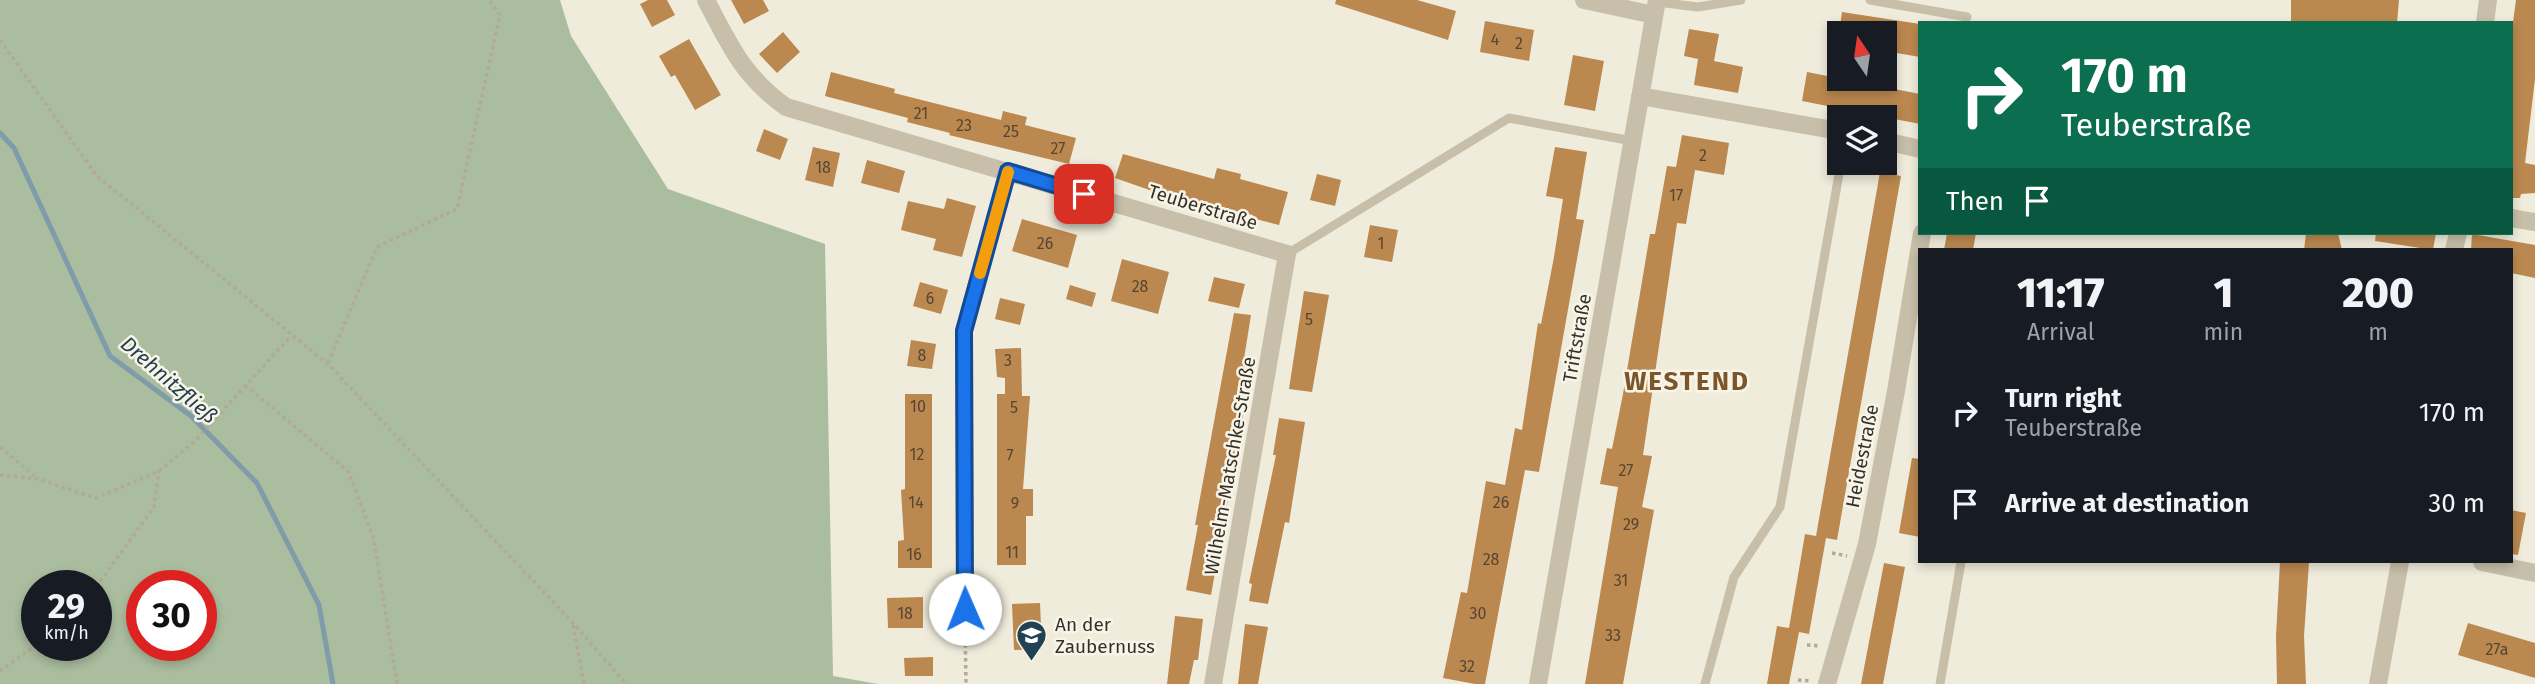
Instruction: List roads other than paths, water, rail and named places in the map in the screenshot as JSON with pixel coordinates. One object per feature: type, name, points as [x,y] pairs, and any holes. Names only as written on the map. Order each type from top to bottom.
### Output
[{"type":"street","name":"Teuberstraße","points":[[706,0],[738,61],[760,88],[786,107],[1287,254]]},
{"type":"street","points":[[1584,0],[1656,6]]},
{"type":"street","points":[[2485,21],[2488,0]]},
{"type":"street","name":"Triftstraße","points":[[1538,684],[1656,6]]},
{"type":"street","points":[[1640,96],[1827,129]]},
{"type":"street","points":[[1897,144],[1918,149]]},
{"type":"street","points":[[965,609],[964,331],[1008,171]]},
{"type":"street","points":[[2513,218],[2535,222]]},
{"type":"street","name":"Wilhelm-Matschke-Straße","points":[[1213,684],[1287,254]]},
{"type":"street","name":"Heidestraße","points":[[1827,684],[1867,544],[1918,257]]},
{"type":"street","points":[[2378,684],[2400,563]]},
{"type":"street","points":[[2487,563],[2535,573]]},
{"type":"lane","points":[[1656,6],[1698,7],[1741,0]]},
{"type":"lane","points":[[1870,0],[1966,18]]},
{"type":"lane","points":[[1287,254],[1509,118],[1632,141]]},
{"type":"lane","points":[[1705,684],[1734,577],[1780,507],[1839,175]]},
{"type":"lane","points":[[1940,684],[1961,563]]},
{"type":"waterway","name":"Drehnitzfließ","points":[[0,133],[14,148],[110,356],[191,416],[257,483],[319,605],[333,684]]},
{"type":"place","name":"An der Zaubernuss","points":[[1032,662]]},
{"type":"district","name":"WESTEND","points":[[1687,381]]}]
